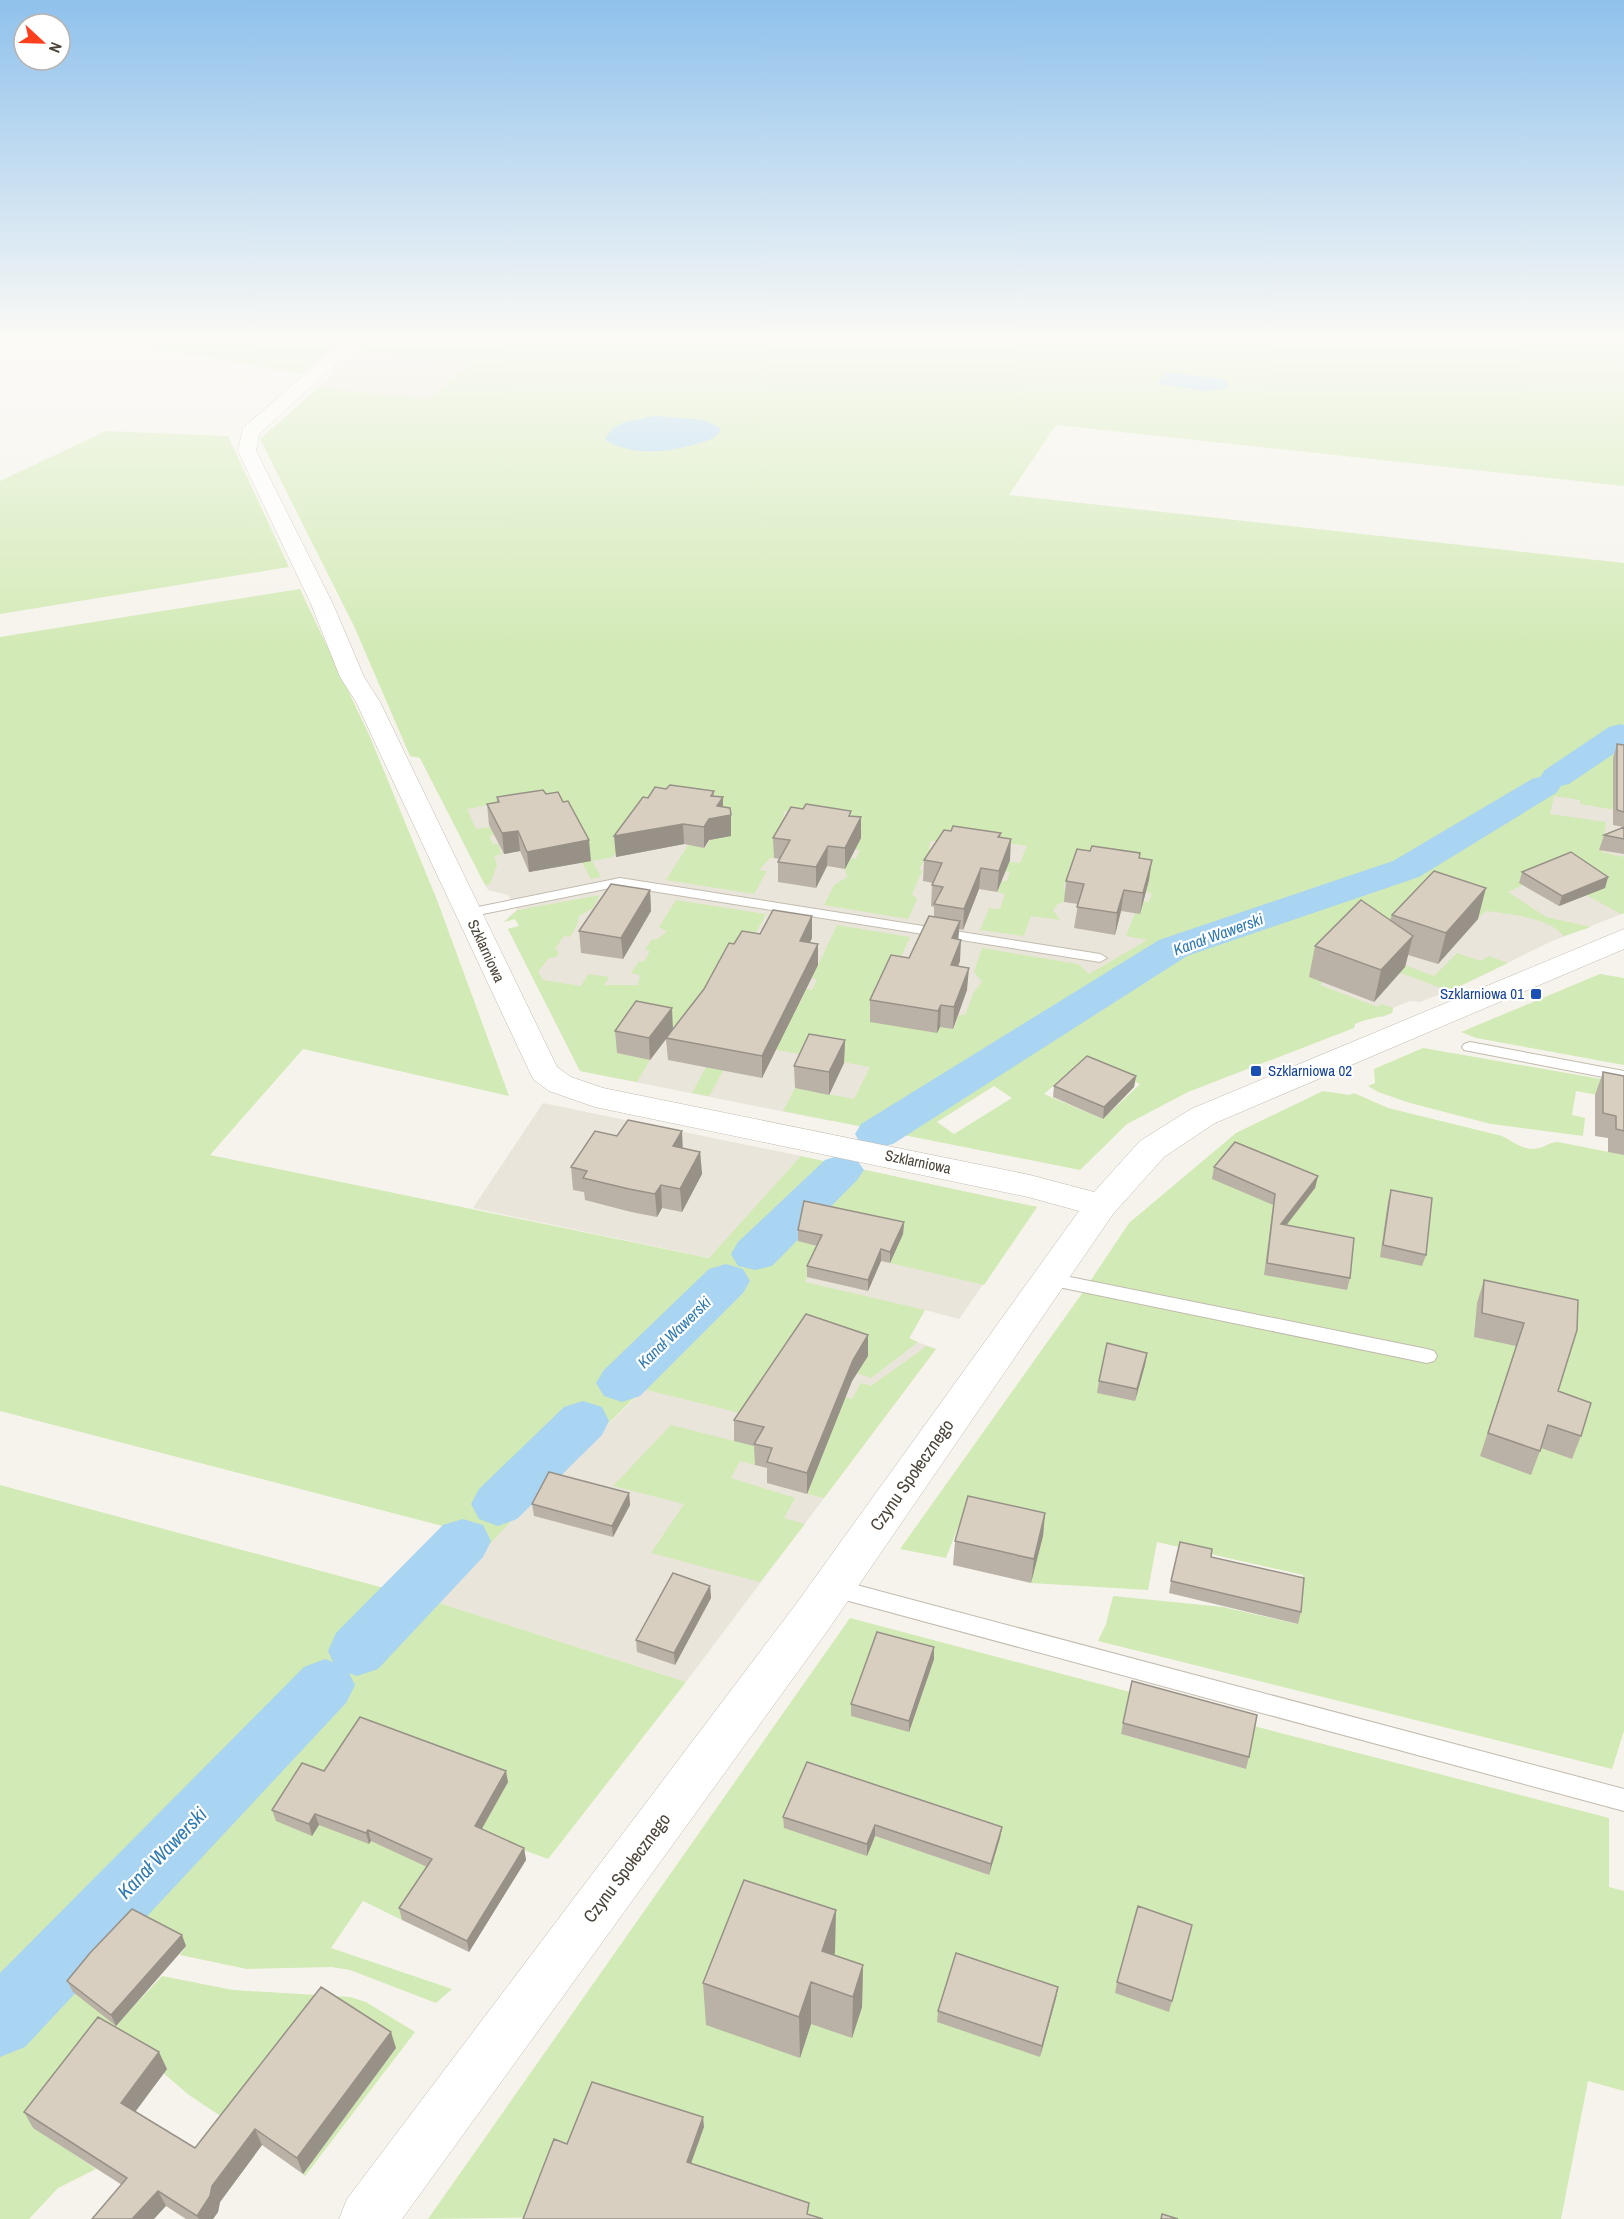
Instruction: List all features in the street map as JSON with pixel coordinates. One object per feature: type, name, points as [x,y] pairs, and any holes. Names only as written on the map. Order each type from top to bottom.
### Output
[{"type":"street","name":"Szklarniowa","points":[[248,446],[247,451],[322,604],[352,676],[368,702],[540,1068],[560,1084],[595,1097],[1030,1186],[1101,1206]]},
{"type":"street","name":"Czynu Społecznego","points":[[367,2219],[833,1588],[1101,1206],[1152,1149],[1203,1116],[1624,938]]},
{"type":"lane","points":[[468,913],[620,882],[1100,958]]},
{"type":"lane","points":[[1470,1047],[1624,1076]]},
{"type":"lane","points":[[1050,1279],[1427,1356]]},
{"type":"lane","points":[[833,1588],[1624,1800]]},
{"type":"shaded area","points":[[1624,748],[1624,913],[1550,942],[1461,986],[1420,1002],[1410,1001],[1393,1008],[1392,1013],[1383,1017],[1373,1016],[1363,1020],[1355,1024],[1354,1028],[1199,961],[1327,913],[1612,757]]},
{"type":"shaded area","points":[[420,758],[1296,885],[1089,974],[831,1121],[580,1071],[508,929],[519,926],[515,919],[504,922],[517,909],[508,895],[488,890]]},
{"type":"shaded area","points":[[543,1103],[801,1156],[710,1258],[473,1208]]},
{"type":"shaded area","points":[[865,1170],[1037,1207],[959,1319],[925,1310],[909,1339],[936,1349],[686,1682],[436,1602],[516,1516]]},
{"type":"green space","points":[[75,446],[232,446],[289,567],[0,614],[0,481]]},
{"type":"green space","points":[[263,446],[1042,446],[1009,495],[1624,563],[1624,757],[1613,757],[1613,801],[1624,803],[1616,810],[1580,804],[1580,800],[1554,796],[1550,814],[1606,822],[1602,852],[1624,857],[1624,913],[1621,914],[1586,895],[1520,883],[1523,885],[1508,892],[1546,917],[1591,927],[1564,936],[1548,924],[1517,915],[1486,911],[1477,919],[1391,960],[1434,976],[1457,953],[1481,961],[1489,956],[1508,963],[1449,991],[1401,973],[1397,976],[1346,957],[1320,985],[1378,1007],[1381,1004],[1393,1008],[1392,1013],[1360,1022],[1355,1024],[1354,1028],[1188,1092],[1127,1124],[1080,1170],[783,1111],[795,1088],[854,1099],[870,1067],[739,1043],[709,1096],[692,1093],[706,1067],[651,1026],[617,1053],[650,1060],[637,1082],[580,1071],[508,929],[519,926],[515,919],[504,922],[518,910],[600,895],[593,908],[579,916],[570,937],[564,936],[555,949],[559,953],[556,957],[549,958],[538,972],[543,980],[581,986],[588,974],[609,977],[604,985],[638,985],[640,975],[631,973],[639,961],[644,962],[650,951],[645,950],[652,939],[656,940],[667,931],[659,927],[676,900],[766,914],[755,934],[800,1003],[806,989],[812,990],[817,980],[812,978],[837,925],[910,937],[900,959],[940,1027],[954,1029],[959,1015],[965,1015],[974,992],[982,982],[974,972],[982,948],[1078,964],[1089,974],[1147,940],[1126,936],[1135,913],[1140,913],[1143,902],[1149,902],[1152,893],[1146,892],[1149,881],[1137,878],[1066,880],[1063,889],[1068,890],[1064,902],[1058,904],[1053,910],[1060,920],[1031,916],[1024,936],[980,930],[989,908],[1000,909],[1005,894],[997,892],[1002,881],[1007,881],[1010,872],[1005,871],[1009,862],[1020,863],[1027,846],[980,839],[930,841],[929,849],[933,850],[929,859],[925,858],[919,870],[922,871],[912,894],[917,899],[908,919],[824,905],[834,885],[847,877],[845,869],[851,858],[856,859],[860,850],[855,849],[861,838],[833,818],[784,811],[780,847],[774,858],[770,858],[759,870],[767,871],[754,894],[666,880],[688,845],[705,848],[712,837],[623,843],[613,857],[592,861],[601,877],[591,879],[578,855],[511,801],[467,809],[476,829],[491,827],[494,835],[489,836],[493,844],[498,844],[502,854],[494,856],[497,865],[490,884],[485,885],[420,758],[410,756],[354,626]],"holes":[[[1083,1060],[1140,1084],[1103,1119],[1044,1094]],[[994,1086],[1012,1098],[954,1134],[937,1122]]]},
{"type":"green space","points":[[1247,446],[1624,446],[1624,486]]},
{"type":"green space","points":[[300,589],[370,737],[437,900],[509,1096],[303,1049],[210,1155],[709,1258],[801,1156],[1037,1207],[984,1285],[890,1263],[903,1234],[826,1239],[805,1282],[925,1310],[909,1338],[918,1342],[871,1378],[857,1373],[868,1356],[780,1374],[852,1399],[861,1383],[871,1386],[927,1346],[936,1349],[824,1498],[807,1494],[829,1439],[763,1445],[755,1465],[740,1461],[731,1478],[795,1498],[784,1518],[805,1524],[760,1582],[651,1553],[684,1504],[613,1486],[671,1425],[734,1441],[748,1415],[643,1389],[516,1516],[436,1602],[686,1682],[548,1859],[413,1809],[434,1870],[402,1920],[363,1901],[331,1948],[452,1989],[436,2003],[350,1970],[332,1967],[247,1969],[180,1955],[186,1946],[116,2025],[162,1976],[233,1990],[350,1997],[366,2002],[415,2032],[305,2176],[303,2174],[396,2048],[234,2125],[189,2095],[163,2073],[34,2128],[96,2169],[58,2188],[29,2219],[0,2219],[0,1485],[399,1592],[458,1530],[0,1411],[0,637]]},
{"type":"green space","points":[[1600,974],[1624,978],[1624,1065],[1476,1038],[1461,1032]]},
{"type":"green space","points":[[1423,1048],[1624,1083],[1624,1100],[1576,1091],[1572,1115],[1585,1118],[1583,1136],[1491,1124],[1410,1103],[1378,1092],[1368,1086],[1375,1083],[1374,1069]]},
{"type":"green space","points":[[1323,1091],[1350,1095],[1354,1093],[1388,1108],[1502,1136],[1529,1149],[1558,1142],[1624,1155],[1624,1731],[1612,1769],[1098,1641],[1106,1624],[1113,1596],[1223,1607],[1297,1624],[1303,1575],[1157,1542],[1148,1590],[1031,1583],[1042,1536],[962,1517],[946,1558],[900,1549],[1083,1292],[1129,1223],[1236,1133]]},
{"type":"green space","points":[[850,1618],[1130,1692],[1121,1734],[1246,1769],[1254,1726],[1609,1818],[1609,1887],[1624,1891],[1624,2091],[1588,2081],[1561,2219],[808,2219],[809,2213],[428,2219]],"holes":[[[887,1800],[1000,1838],[989,1875],[875,1836],[866,1855]]]},
{"type":"water","points":[[618,446],[690,446],[661,451],[627,449]]},
{"type":"building","points":[[1617,744],[1624,745],[1624,812],[1617,810]]},
{"type":"building","points":[[670,785],[714,791],[711,796],[723,797],[717,806],[730,808],[731,815],[709,819],[704,827],[683,824],[614,836],[643,797],[648,798],[655,787],[666,789]]},
{"type":"building","points":[[543,790],[546,794],[558,792],[563,802],[568,801],[589,840],[527,852],[518,831],[502,833],[487,804],[499,802],[497,797]]},
{"type":"building","points":[[806,804],[851,811],[849,816],[861,817],[845,848],[828,846],[816,867],[778,862],[790,840],[773,838],[791,807],[803,809]]},
{"type":"building","points":[[953,826],[1001,833],[998,837],[1011,839],[999,871],[981,868],[964,909],[934,904],[943,887],[932,885],[942,863],[924,860],[944,830],[951,831]]},
{"type":"building","points":[[1624,827],[1624,839],[1604,835]]},
{"type":"building","points":[[1092,846],[1140,853],[1139,858],[1152,860],[1143,893],[1124,890],[1117,913],[1077,907],[1084,884],[1066,881],[1077,849],[1090,851]]},
{"type":"building","points":[[1571,852],[1608,877],[1562,896],[1522,872]]},
{"type":"building","points":[[1434,871],[1486,888],[1446,933],[1392,915]]},
{"type":"building","points":[[611,884],[650,890],[621,938],[579,931]]},
{"type":"building","points":[[1361,900],[1413,936],[1381,970],[1315,946]]},
{"type":"building","points":[[773,910],[812,916],[800,941],[818,944],[762,1056],[666,1038],[704,989],[729,943],[734,944],[742,931],[760,934]]},
{"type":"building","points":[[929,916],[960,921],[952,938],[961,940],[951,965],[969,968],[954,1007],[941,1005],[938,1011],[870,1000],[891,955],[909,958]]},
{"type":"building","points":[[636,1001],[672,1008],[649,1038],[615,1031]]},
{"type":"building","points":[[809,1034],[845,1040],[829,1072],[794,1066]]},
{"type":"building","points":[[1087,1056],[1136,1076],[1104,1107],[1054,1086]]},
{"type":"building","points":[[1603,1072],[1624,1076],[1624,1131],[1616,1129],[1616,1116],[1603,1113]]},
{"type":"building","points":[[628,1120],[682,1131],[673,1146],[700,1152],[680,1189],[661,1185],[655,1194],[629,1189],[583,1178],[587,1171],[571,1167],[595,1131],[617,1136]]},
{"type":"building","points":[[1235,1142],[1318,1176],[1281,1224],[1354,1238],[1350,1278],[1267,1263],[1275,1194],[1214,1167]]},
{"type":"building","points":[[1391,1190],[1432,1198],[1426,1255],[1383,1245]]},
{"type":"building","points":[[804,1201],[904,1222],[890,1252],[881,1249],[868,1280],[807,1266],[822,1235],[798,1230]]},
{"type":"building","points":[[1484,1280],[1578,1300],[1577,1330],[1558,1391],[1591,1403],[1581,1436],[1548,1425],[1540,1451],[1488,1433],[1524,1323],[1482,1313]]},
{"type":"building","points":[[806,1314],[868,1335],[853,1360],[807,1473],[767,1462],[772,1448],[754,1444],[764,1427],[734,1420]]},
{"type":"building","points":[[1107,1343],[1147,1353],[1137,1389],[1099,1381]]},
{"type":"building","points":[[549,1472],[629,1493],[612,1526],[532,1504]]},
{"type":"building","points":[[968,1496],[1045,1513],[1034,1559],[955,1541]]},
{"type":"building","points":[[1180,1542],[1212,1549],[1211,1557],[1304,1578],[1301,1612],[1171,1581]]},
{"type":"building","points":[[673,1573],[710,1586],[674,1653],[636,1640]]},
{"type":"building","points":[[877,1632],[934,1647],[909,1721],[851,1704]]},
{"type":"building","points":[[1132,1681],[1257,1715],[1249,1757],[1123,1723]]},
{"type":"building","points":[[360,1717],[506,1771],[475,1826],[524,1848],[467,1941],[399,1908],[432,1859],[368,1830],[366,1833],[315,1814],[309,1824],[272,1810],[302,1763],[324,1771]]},
{"type":"building","points":[[807,1762],[1002,1827],[991,1864],[875,1825],[867,1844],[783,1817]]},
{"type":"building","points":[[744,1880],[836,1910],[822,1951],[863,1965],[853,1997],[811,1982],[799,2017],[703,1983]]},
{"type":"building","points":[[1138,1906],[1192,1925],[1172,2001],[1117,1982]]},
{"type":"building","points":[[132,1909],[182,1935],[111,2015],[67,1981]]},
{"type":"building","points":[[956,1953],[1058,1987],[1042,2046],[938,2011]]},
{"type":"building","points":[[321,1987],[391,2032],[297,2158],[255,2129],[212,2186],[210,2196],[197,2216],[158,2191],[132,2219],[92,2219],[127,2178],[24,2112],[98,2017],[159,2052],[121,2103],[195,2148]]},
{"type":"building","points":[[592,2082],[703,2117],[687,2162],[809,2203],[807,2214],[823,2219],[523,2219],[554,2139],[567,2144]]},
{"type":"building","points":[[1162,2214],[1178,2219],[1161,2219]]},
{"type":"waterway","name":"Kanał Wawerski","points":[[1557,777],[1621,734]]},
{"type":"waterway","name":"Kanał Wawerski","points":[[877,1134],[1173,948],[1406,869],[1544,786]]},
{"type":"waterway","name":"Kanał Wawerski","points":[[755,1254],[841,1170]]},
{"type":"waterway","name":"Kanał Wawerski","points":[[622,1383],[726,1281]]},
{"type":"waterway","name":"Kanał Wawerski","points":[[498,1504],[583,1421]]},
{"type":"waterway","name":"Kanał Wawerski","points":[[357,1651],[463,1541]]},
{"type":"waterway","name":"Kanał Wawerski","points":[[0,2022],[325,1685]]},
{"type":"place","name":"Szklarniowa 01","points":[[1536,994]]},
{"type":"place","name":"Szklarniowa 02","points":[[1256,1071]]}]
